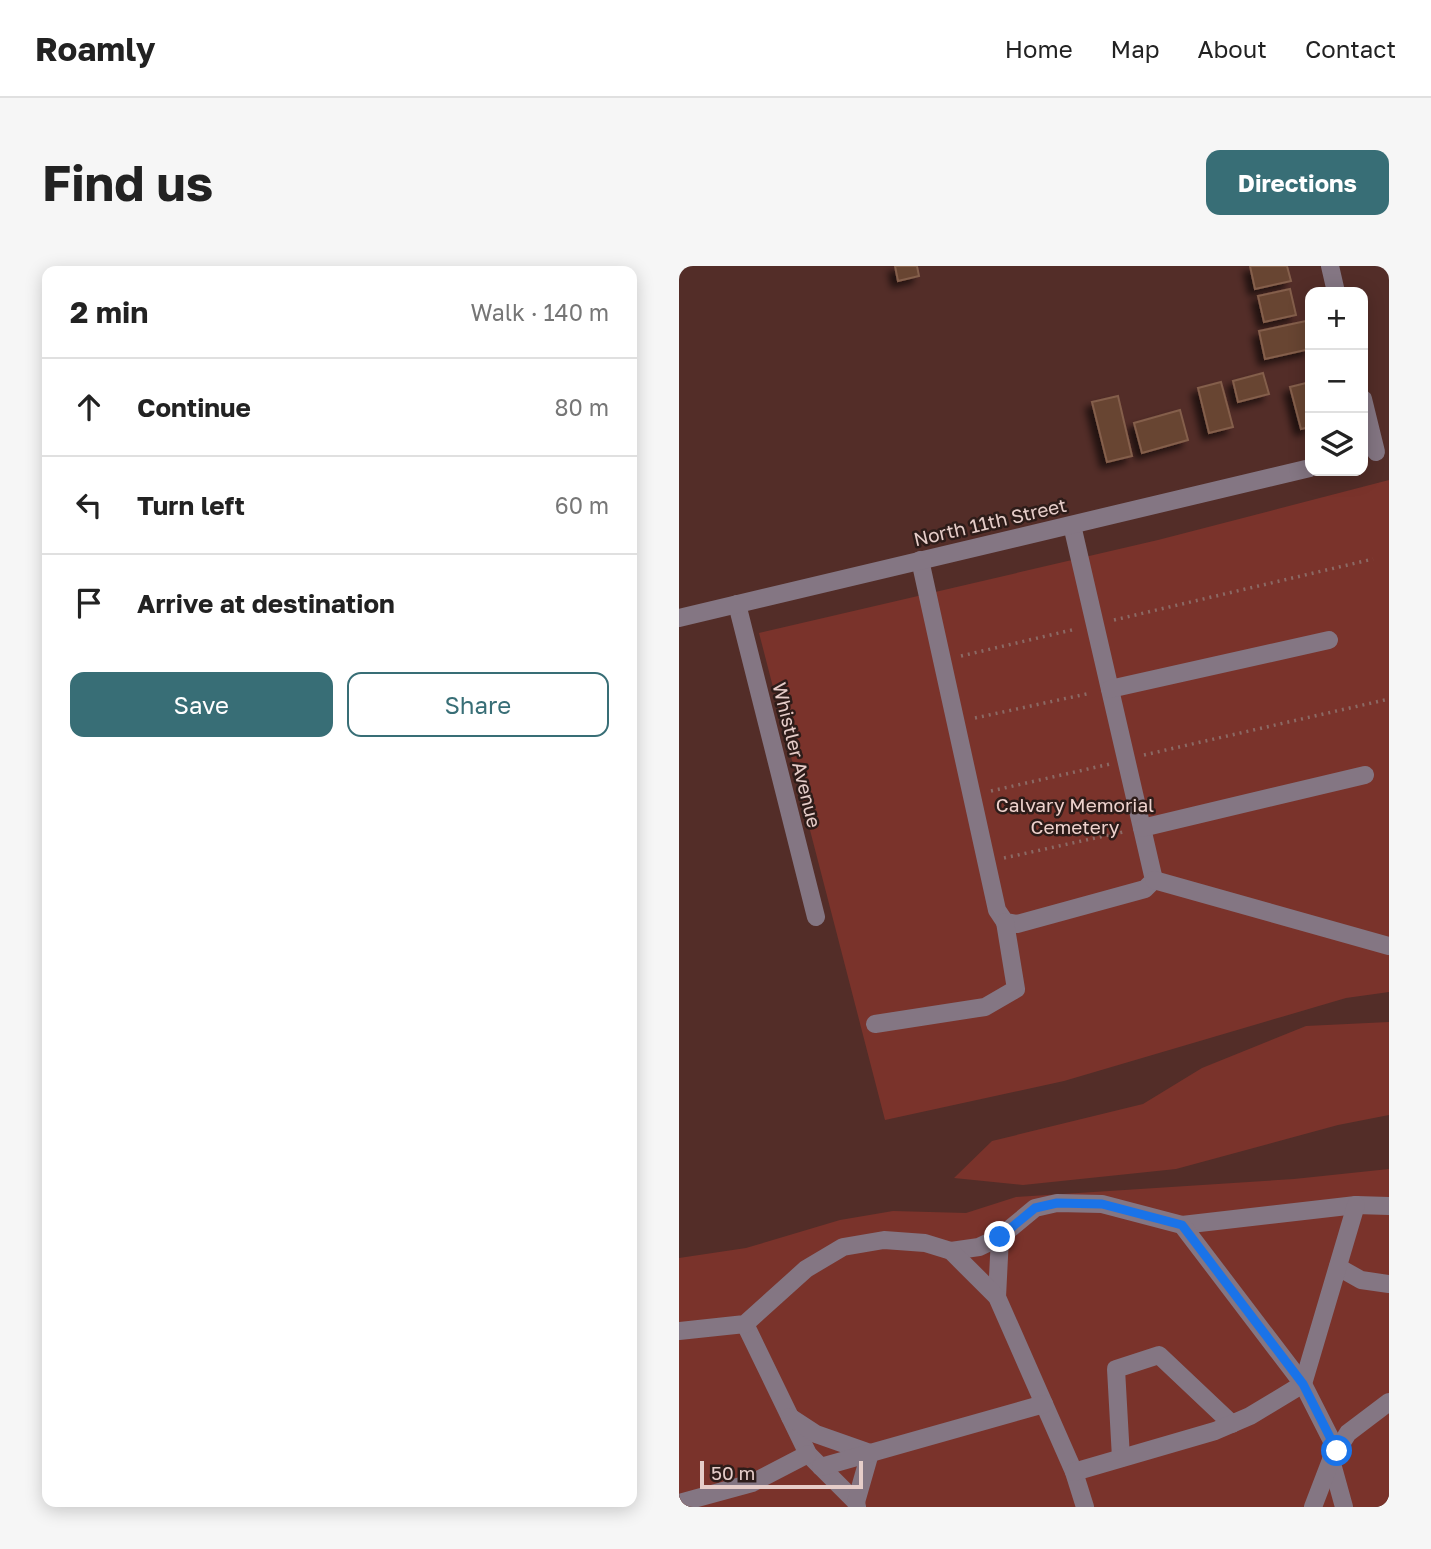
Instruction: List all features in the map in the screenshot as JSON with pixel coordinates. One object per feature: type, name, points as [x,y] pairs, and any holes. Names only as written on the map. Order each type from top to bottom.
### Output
[{"type":"street","points":[[1330,266],[1335,287]]},
{"type":"street","points":[[1366,413],[1376,452]]},
{"type":"street","name":"North 11th Street","points":[[679,618],[1305,469]]},
{"type":"street","points":[[1072,524],[1154,880]]},
{"type":"street","points":[[875,1024],[985,1007],[1016,989],[1005,922],[997,910],[920,561]]},
{"type":"street","name":"Whistler Avenue","points":[[737,604],[816,917]]},
{"type":"street","points":[[1110,689],[1329,640]]},
{"type":"street","points":[[1142,828],[1365,775]]},
{"type":"street","points":[[1005,922],[1017,923],[1145,889],[1154,880]]},
{"type":"street","points":[[1154,880],[1389,946]]},
{"type":"street","points":[[951,1251],[979,1247],[1000,1237],[1035,1208],[1057,1203],[1102,1204],[1182,1225],[1356,1205],[1389,1206]]},
{"type":"street","points":[[1074,1472],[1232,1424],[1303,1384],[1356,1205]]},
{"type":"street","points":[[1182,1225],[1303,1384],[1334,1455],[1344,1507]]},
{"type":"street","points":[[997,1297],[1000,1237]]},
{"type":"street","points":[[679,1331],[745,1324],[806,1269],[843,1247],[884,1240],[925,1242],[951,1251],[997,1297],[1074,1472],[1085,1507]]},
{"type":"street","points":[[1338,1266],[1361,1280],[1389,1284]]},
{"type":"street","points":[[745,1324],[814,1461],[856,1504]]},
{"type":"street","points":[[1121,1458],[1116,1369],[1159,1355],[1232,1424]]},
{"type":"street","points":[[1313,1507],[1334,1455],[1348,1433],[1389,1402]]},
{"type":"street","points":[[679,1503],[752,1483],[814,1461],[870,1453],[1044,1404]]},
{"type":"street","points":[[790,1417],[816,1434],[870,1453]]},
{"type":"street","points":[[856,1504],[870,1453]]},
{"type":"path","points":[[942,660],[1373,559]]},
{"type":"path","points":[[956,723],[1110,689]]},
{"type":"path","points":[[972,796],[1389,699]]},
{"type":"path","points":[[986,861],[1142,828]]},
{"type":"green space","name":"Calvary Memorial Cemetery","points":[[1389,480],[1389,992],[1346,998],[1064,1081],[885,1120],[759,633],[1158,540]]},
{"type":"green space","points":[[1389,1022],[1389,1115],[1338,1125],[1176,1169],[1023,1185],[954,1178],[992,1141],[1143,1104],[1202,1068],[1306,1026]]},
{"type":"green space","points":[[1389,1169],[1389,1507],[679,1507],[679,1258],[746,1248],[840,1220],[893,1211],[966,1213],[1016,1197],[1294,1179]]},
{"type":"building","points":[[895,266],[917,266],[919,276],[898,281]]},
{"type":"building","points":[[1250,266],[1287,266],[1291,281],[1255,289]]},
{"type":"building","points":[[1290,289],[1296,315],[1264,322],[1258,296]]},
{"type":"building","points":[[1305,321],[1305,350],[1265,359],[1259,331]]},
{"type":"building","points":[[1263,373],[1269,394],[1238,402],[1233,381]]},
{"type":"building","points":[[1221,382],[1233,427],[1209,433],[1198,388]]},
{"type":"building","points":[[1305,383],[1305,428],[1301,429],[1290,387]]},
{"type":"building","points":[[1118,396],[1132,456],[1107,462],[1092,402]]},
{"type":"building","points":[[1180,410],[1188,440],[1142,453],[1134,423]]},
{"type":"route","points":[[1000,1237],[1035,1208],[1057,1203],[1102,1204],[1182,1225],[1303,1384],[1337,1451]]}]
